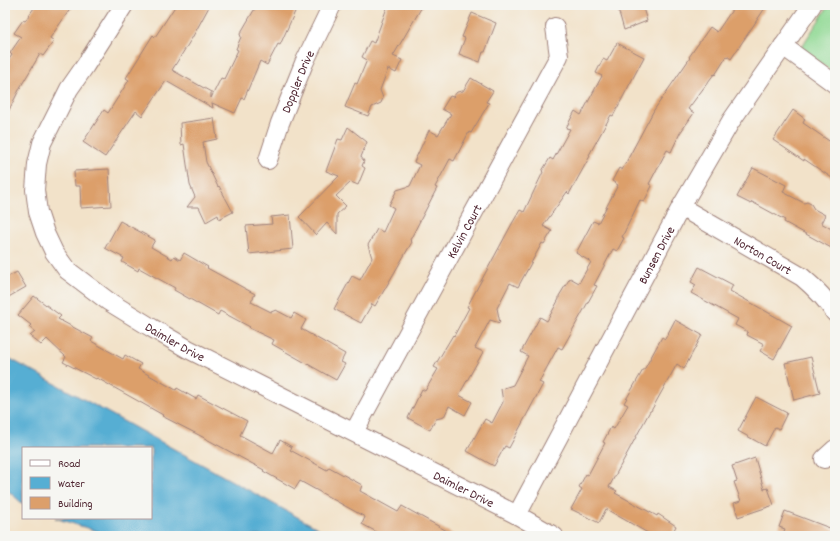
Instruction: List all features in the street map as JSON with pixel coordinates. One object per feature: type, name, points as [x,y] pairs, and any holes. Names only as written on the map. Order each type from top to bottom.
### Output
[{"type":"street","name":"Daimler Drive","points":[[124,5],[69,89],[42,143],[37,164],[35,190],[38,212],[45,233],[54,252],[67,270],[108,300],[188,349],[517,515],[554,536]]},
{"type":"street","name":"Doppler Drive","points":[[268,160],[280,123],[304,63],[332,5]]},
{"type":"street","name":"Bunsen Drive","points":[[517,515],[682,207],[731,121],[812,5]]},
{"type":"street","name":"Kelvin Court","points":[[354,432],[559,56],[555,27]]},
{"type":"street","points":[[783,46],[835,84]]},
{"type":"street","name":"Norton Court","points":[[682,207],[802,277],[830,305],[835,313]]},
{"type":"green space","points":[[829,5],[835,5],[835,73],[800,49]]},
{"type":"water","points":[[5,356],[332,536],[110,536],[58,519],[152,519],[152,447],[22,447],[22,503],[5,488]]},
{"type":"building","points":[[36,5],[73,5],[50,38],[54,41],[43,56],[40,54],[21,86],[5,118],[5,65],[12,55],[10,53],[21,37],[14,33],[23,20],[25,21]]},
{"type":"building","points":[[176,5],[210,5],[172,70],[211,92],[211,98],[221,78],[224,79],[238,50],[236,49],[241,37],[240,34],[257,5],[298,5],[280,45],[278,44],[267,65],[260,61],[244,99],[242,98],[235,113],[212,103],[213,108],[166,81],[142,116],[136,111],[105,157],[83,142],[104,110],[108,113],[129,80],[126,78],[153,35],[155,37]]},
{"type":"building","points":[[388,5],[423,5],[393,56],[402,60],[396,73],[388,69],[380,90],[383,98],[381,103],[372,107],[368,116],[345,107],[367,60],[362,57],[370,41],[374,43]]},
{"type":"building","points":[[617,5],[642,5],[647,21],[624,30]]},
{"type":"building","points":[[731,5],[767,5],[731,59],[727,56],[715,75],[714,74],[688,109],[694,113],[680,133],[671,152],[667,150],[649,184],[652,186],[644,202],[640,200],[617,251],[613,249],[594,285],[597,286],[562,349],[558,347],[539,382],[543,384],[509,448],[505,446],[494,466],[467,451],[485,419],[492,423],[503,402],[501,389],[513,385],[528,356],[521,352],[540,317],[547,321],[559,299],[559,296],[570,278],[579,283],[591,262],[576,253],[593,221],[598,223],[618,185],[612,181],[619,168],[622,170],[654,110],[690,58],[689,57],[710,27],[717,32],[732,10]]},
{"type":"building","points":[[472,13],[496,23],[480,62],[459,54],[465,38],[462,37]]},
{"type":"building","points":[[617,43],[644,57],[569,194],[567,192],[543,226],[552,231],[544,244],[542,243],[518,287],[510,283],[497,308],[500,323],[490,320],[475,348],[483,352],[459,395],[472,402],[465,415],[449,406],[444,417],[436,419],[430,430],[408,418],[422,389],[425,391],[438,369],[434,367],[453,335],[454,336],[469,308],[467,307],[513,222],[520,210],[524,212],[543,172],[542,171],[550,158],[553,160],[570,129],[566,128],[575,111],[581,115],[602,76],[596,73],[603,59],[607,61]]},
{"type":"building","points":[[471,78],[493,91],[486,102],[489,103],[471,133],[469,132],[454,161],[450,159],[410,240],[412,242],[375,306],[372,304],[361,323],[334,309],[352,276],[360,280],[372,258],[368,245],[377,229],[383,232],[394,208],[389,205],[397,190],[410,186],[420,165],[414,162],[429,130],[438,135],[451,114],[442,109],[450,96],[453,97],[457,92],[463,91]]},
{"type":"building","points":[[793,110],[805,119],[803,123],[835,145],[835,180],[773,140]]},
{"type":"building","points":[[214,118],[217,139],[203,142],[206,162],[218,187],[219,186],[233,212],[219,219],[218,215],[206,222],[199,207],[187,207],[195,197],[190,185],[184,144],[181,145],[180,123]]},
{"type":"building","points":[[348,127],[367,142],[361,157],[364,161],[362,166],[365,168],[358,185],[351,182],[336,196],[346,206],[337,214],[337,234],[327,223],[316,235],[299,217],[339,176],[326,171],[338,139],[342,140]]},
{"type":"building","points":[[753,168],[786,185],[783,192],[804,203],[807,202],[811,204],[814,209],[825,215],[821,223],[835,231],[835,250],[784,222],[785,220],[752,202],[751,204],[737,197]]},
{"type":"building","points":[[109,169],[111,206],[81,208],[80,186],[75,186],[74,171]]},
{"type":"building","points":[[290,215],[293,249],[249,254],[246,226],[272,224],[271,217]]},
{"type":"building","points":[[120,221],[155,240],[151,247],[172,259],[174,256],[180,260],[184,253],[208,267],[207,268],[255,294],[251,302],[271,312],[276,310],[291,318],[294,313],[306,320],[301,329],[345,354],[341,362],[345,364],[336,380],[272,344],[274,340],[249,328],[250,327],[220,311],[218,315],[174,290],[175,288],[139,268],[138,271],[122,262],[124,258],[105,248]]},
{"type":"building","points":[[699,267],[733,285],[730,291],[792,326],[774,359],[760,351],[764,344],[747,335],[748,332],[735,325],[738,319],[691,293],[696,285],[691,282]]},
{"type":"building","points":[[17,272],[26,287],[5,299],[5,278]]},
{"type":"building","points":[[34,296],[61,316],[58,319],[93,338],[91,341],[123,359],[125,355],[141,364],[138,369],[176,390],[177,388],[196,399],[198,395],[247,421],[240,435],[273,453],[280,440],[292,447],[290,450],[327,470],[329,467],[362,485],[360,491],[398,512],[402,506],[456,536],[384,536],[362,524],[365,517],[300,481],[295,489],[263,471],[264,470],[162,416],[163,415],[97,378],[96,379],[63,362],[66,357],[47,339],[41,345],[30,336],[35,332],[29,327],[31,325],[18,315]]},
{"type":"building","points":[[675,320],[702,335],[684,369],[677,364],[609,487],[617,491],[615,493],[657,516],[658,514],[676,526],[671,536],[653,536],[606,509],[599,523],[571,509],[582,489],[579,487],[586,474],[588,475],[605,443],[603,442],[611,427],[614,429],[628,405],[624,403],[662,337],[665,339]]},
{"type":"building","points":[[811,357],[820,393],[794,400],[785,363]]},
{"type":"building","points":[[756,397],[787,413],[779,429],[775,427],[765,446],[738,431]]},
{"type":"building","points":[[755,458],[764,489],[768,488],[774,505],[738,517],[734,503],[741,501],[734,482],[737,481],[732,466]]},
{"type":"building","points":[[785,511],[835,530],[835,536],[782,536],[785,529],[779,527]]}]
